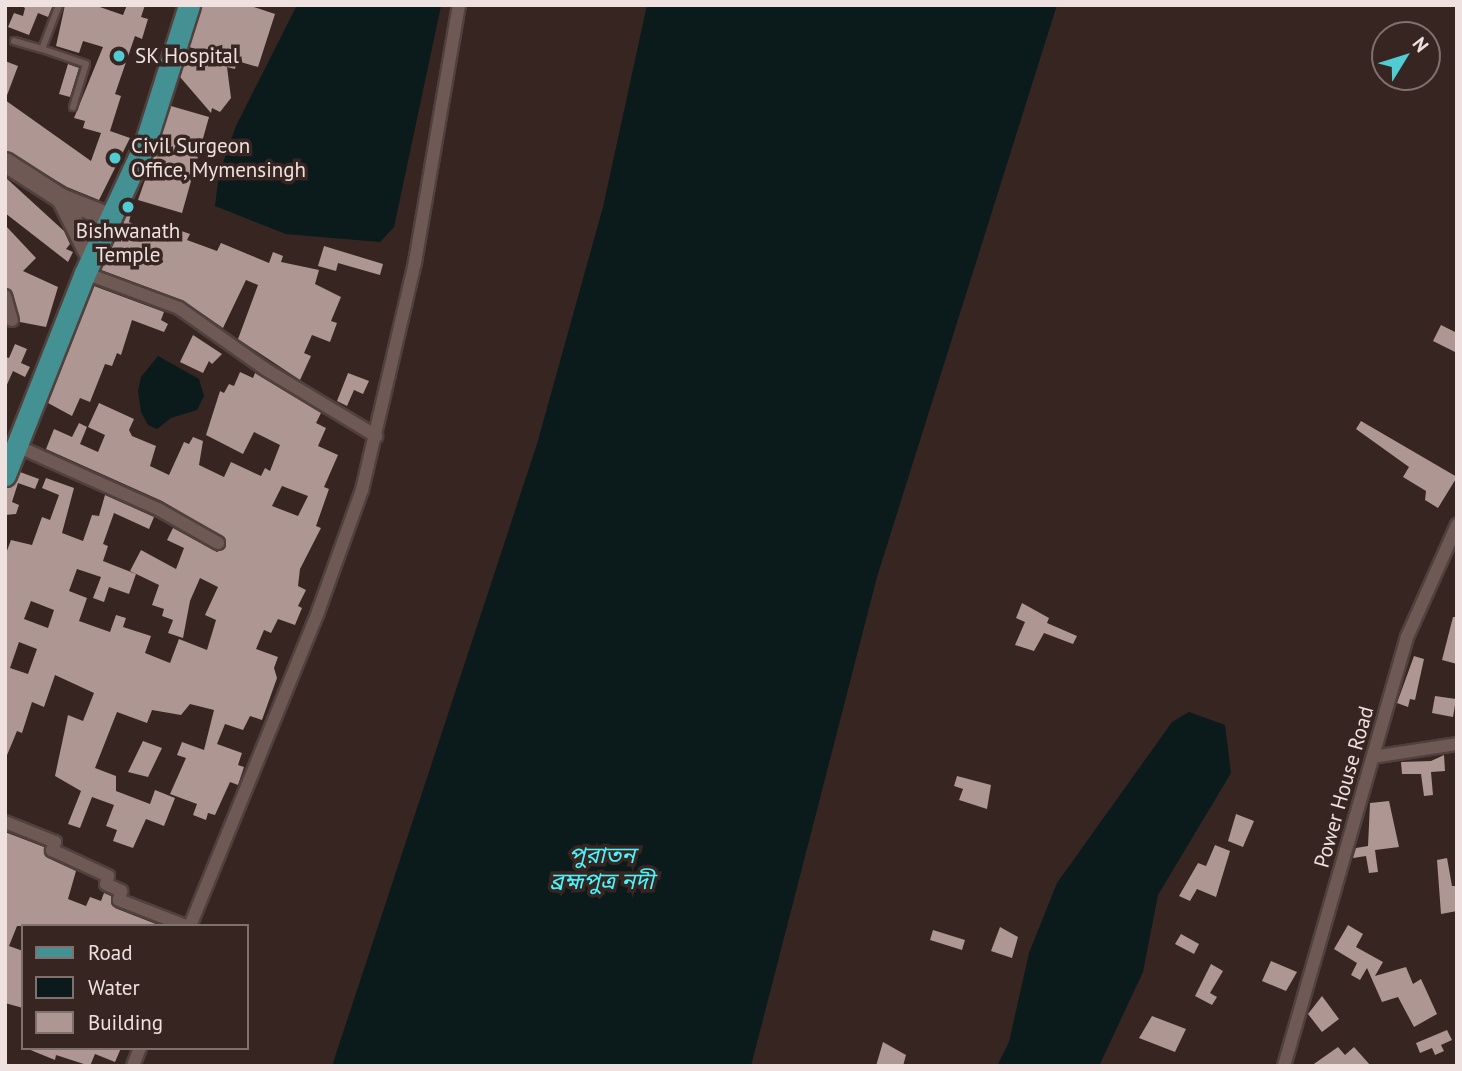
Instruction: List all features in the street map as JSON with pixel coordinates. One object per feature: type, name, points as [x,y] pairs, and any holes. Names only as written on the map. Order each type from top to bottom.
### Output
[{"type":"main road","points":[[5,475],[89,267],[145,144],[190,5]]},
{"type":"street","points":[[189,924],[318,611],[376,436],[415,262],[459,5]]},
{"type":"street","points":[[5,162],[61,198],[112,218]]},
{"type":"street","points":[[61,198],[89,267],[179,308],[265,369],[376,436]]},
{"type":"street","points":[[5,296],[12,320]]},
{"type":"street","points":[[17,446],[158,509],[218,543]]},
{"type":"street","name":"Power House Road","points":[[1284,1066],[1407,637],[1457,525]]},
{"type":"street","points":[[1373,757],[1457,744]]},
{"type":"street","points":[[5,822],[55,842],[52,850],[108,876],[106,884],[121,891],[119,900],[183,924]]},
{"type":"lane","points":[[42,49],[59,5]]},
{"type":"lane","points":[[14,41],[86,64],[73,107]]},
{"type":"water","points":[[297,5],[441,6],[394,227],[380,242],[286,234],[215,206],[219,174],[236,126]]},
{"type":"water","name":"পুরাতন ব্রহ্মপুত্র নদী","points":[[647,5],[1057,5],[877,577],[751,1066],[332,1066],[537,444],[603,207]]},
{"type":"water","points":[[158,356],[199,379],[204,396],[197,410],[171,418],[157,429],[148,425],[141,412],[138,391],[141,377]]},
{"type":"water","points":[[1189,712],[1225,725],[1231,773],[1158,895],[1143,972],[1099,1066],[997,1066],[1009,1042],[1029,953],[1057,883],[1172,722]]},
{"type":"building","points":[[20,5],[53,5],[48,17],[38,13],[29,35],[8,27],[14,13],[23,16],[25,8]]},
{"type":"building","points":[[65,5],[94,5],[123,15],[127,5],[145,5],[141,17],[148,19],[142,39],[135,36],[115,94],[121,96],[110,131],[130,138],[99,200],[67,187],[5,150],[5,100],[91,161],[101,133],[83,128],[85,121],[74,118],[103,47],[83,41],[79,53],[56,46]]},
{"type":"building","points":[[202,5],[248,5],[275,14],[258,67],[237,61],[235,69],[227,67],[231,98],[220,112],[212,108],[211,113],[180,77],[183,66],[199,50],[189,47]]},
{"type":"building","points":[[5,61],[18,66],[6,98],[5,98]]},
{"type":"building","points":[[68,64],[79,68],[70,97],[59,94]]},
{"type":"building","points":[[171,106],[209,117],[182,213],[138,200]]},
{"type":"building","points":[[5,177],[64,231],[70,244],[66,249],[73,252],[68,262],[5,213]]},
{"type":"building","points":[[134,200],[129,222],[147,231],[167,238],[173,228],[190,234],[187,240],[217,251],[221,243],[269,263],[273,252],[283,256],[281,262],[319,270],[315,284],[341,297],[331,321],[337,323],[330,342],[312,335],[304,353],[311,356],[300,380],[238,339],[258,285],[246,280],[223,328],[182,300],[101,270]]},
{"type":"building","points":[[5,225],[36,258],[23,271],[58,287],[46,327],[20,322],[13,294],[5,287]]},
{"type":"building","points":[[324,246],[383,264],[380,275],[338,263],[336,271],[318,266]]},
{"type":"building","points":[[94,286],[164,312],[161,320],[168,324],[164,332],[132,320],[121,355],[117,353],[112,366],[105,364],[90,402],[80,398],[72,416],[48,403]]},
{"type":"building","points":[[1441,325],[1457,333],[1457,353],[1433,341]]},
{"type":"building","points":[[193,335],[222,354],[212,364],[209,361],[203,373],[180,362]]},
{"type":"building","points":[[15,344],[27,349],[21,363],[30,367],[25,377],[13,371],[5,389],[5,357],[9,358]]},
{"type":"building","points":[[240,372],[253,378],[255,373],[321,413],[316,423],[326,428],[318,446],[338,455],[324,487],[329,489],[316,526],[321,528],[300,569],[298,586],[306,590],[298,606],[302,608],[295,625],[278,619],[271,633],[264,630],[256,649],[278,657],[274,668],[277,678],[262,720],[250,716],[243,730],[225,724],[217,744],[242,753],[238,765],[244,767],[238,785],[230,782],[215,815],[208,813],[206,820],[193,815],[197,804],[170,794],[186,758],[177,755],[182,742],[204,750],[214,710],[190,704],[181,715],[152,710],[147,723],[117,712],[95,768],[116,776],[116,791],[150,804],[155,790],[175,798],[164,826],[146,819],[133,848],[113,841],[117,830],[106,826],[114,805],[92,797],[80,828],[68,824],[81,791],[55,776],[68,715],[83,721],[94,693],[55,675],[44,707],[32,702],[22,733],[17,731],[5,760],[5,556],[11,540],[32,545],[42,517],[50,520],[59,495],[42,488],[46,478],[74,488],[62,533],[83,541],[92,515],[99,516],[105,495],[154,517],[149,529],[114,513],[103,544],[108,546],[103,561],[136,574],[129,594],[109,587],[104,602],[93,598],[101,577],[77,569],[69,591],[87,598],[79,621],[110,632],[116,615],[126,618],[123,627],[151,636],[145,653],[170,663],[179,639],[207,650],[216,620],[205,615],[218,587],[200,578],[190,601],[183,638],[168,633],[173,620],[162,616],[164,609],[152,605],[159,585],[130,571],[141,550],[176,569],[184,548],[167,540],[173,528],[217,552],[226,547],[225,538],[162,501],[46,449],[54,429],[72,437],[79,423],[87,427],[80,444],[98,452],[105,435],[88,427],[99,403],[134,419],[129,430],[132,436],[156,446],[150,466],[169,475],[184,442],[189,444],[193,437],[203,441],[199,465],[224,477],[231,462],[261,476],[265,468],[270,471],[280,445],[254,432],[243,454],[206,435],[220,391],[224,393],[229,384],[234,386]],"holes":[[[282,486],[308,496],[298,516],[272,506]],[[31,601],[54,610],[48,628],[24,619]],[[19,642],[37,649],[28,674],[10,668]]]},
{"type":"building","points":[[348,373],[369,381],[363,394],[354,390],[347,406],[337,401]]},
{"type":"building","points":[[1361,421],[1457,477],[1438,508],[1425,500],[1426,491],[1403,477],[1409,467],[1356,429]]},
{"type":"building","points":[[20,472],[39,479],[35,489],[18,483],[12,502],[19,505],[16,514],[5,515],[5,488],[14,485]]},
{"type":"building","points":[[1022,603],[1049,618],[1047,623],[1077,636],[1073,644],[1044,633],[1034,651],[1015,645],[1025,622],[1016,618]]},
{"type":"building","points":[[1453,617],[1457,617],[1457,664],[1442,660]]},
{"type":"building","points":[[1414,656],[1424,659],[1415,700],[1410,699],[1408,707],[1397,703]]},
{"type":"building","points":[[1435,696],[1456,699],[1453,717],[1432,713]]},
{"type":"building","points":[[143,741],[162,748],[148,777],[128,772]]},
{"type":"building","points":[[1444,755],[1445,771],[1431,772],[1433,795],[1424,796],[1421,774],[1402,774],[1401,762],[1431,761]]},
{"type":"building","points":[[957,776],[991,785],[987,809],[959,800],[963,789],[954,786]]},
{"type":"building","points":[[1389,801],[1399,847],[1375,850],[1378,872],[1369,873],[1366,856],[1353,858],[1356,848],[1368,846],[1370,803]]},
{"type":"building","points":[[1236,814],[1254,821],[1243,847],[1228,841]]},
{"type":"building","points":[[5,832],[44,847],[48,858],[76,871],[68,899],[86,906],[90,897],[101,901],[104,893],[111,896],[115,908],[156,924],[17,926],[9,946],[21,950],[21,1007],[5,1003]]},
{"type":"building","points":[[1215,845],[1230,851],[1216,897],[1197,889],[1190,901],[1179,896],[1198,863],[1206,866]]},
{"type":"building","points":[[1447,858],[1452,886],[1457,886],[1457,911],[1441,914],[1437,860]]},
{"type":"building","points":[[1348,925],[1363,934],[1356,947],[1383,962],[1375,976],[1406,967],[1413,984],[1421,979],[1437,1014],[1414,1027],[1398,997],[1382,1002],[1367,968],[1360,980],[1351,975],[1357,963],[1334,949]]},
{"type":"building","points":[[1000,927],[1018,937],[1012,958],[991,951]]},
{"type":"building","points":[[933,930],[965,940],[962,950],[930,940]]},
{"type":"building","points":[[1181,934],[1199,944],[1194,954],[1175,944]]},
{"type":"building","points":[[1271,961],[1297,972],[1286,991],[1262,981]]},
{"type":"building","points":[[1211,964],[1223,971],[1210,993],[1217,997],[1212,1005],[1195,996]]},
{"type":"building","points":[[1322,996],[1339,1019],[1322,1032],[1308,1014]]},
{"type":"building","points":[[1152,1016],[1186,1029],[1175,1052],[1139,1038]]},
{"type":"building","points":[[1447,1030],[1452,1040],[1441,1045],[1444,1051],[1435,1055],[1432,1048],[1420,1053],[1416,1043]]},
{"type":"building","points":[[883,1042],[906,1055],[903,1066],[876,1066]]},
{"type":"building","points":[[1338,1047],[1345,1055],[1354,1047],[1371,1066],[1311,1066]]},
{"type":"building","points":[[30,1050],[120,1050],[115,1062],[95,1054],[90,1066],[56,1055],[55,1060]]},
{"type":"place","name":"SK Hospital","points":[[119,56]]},
{"type":"place","name":"Civil Surgeon Office, Mymensingh","points":[[115,158]]},
{"type":"place","name":"Bishwanath Temple","points":[[128,207]]}]
